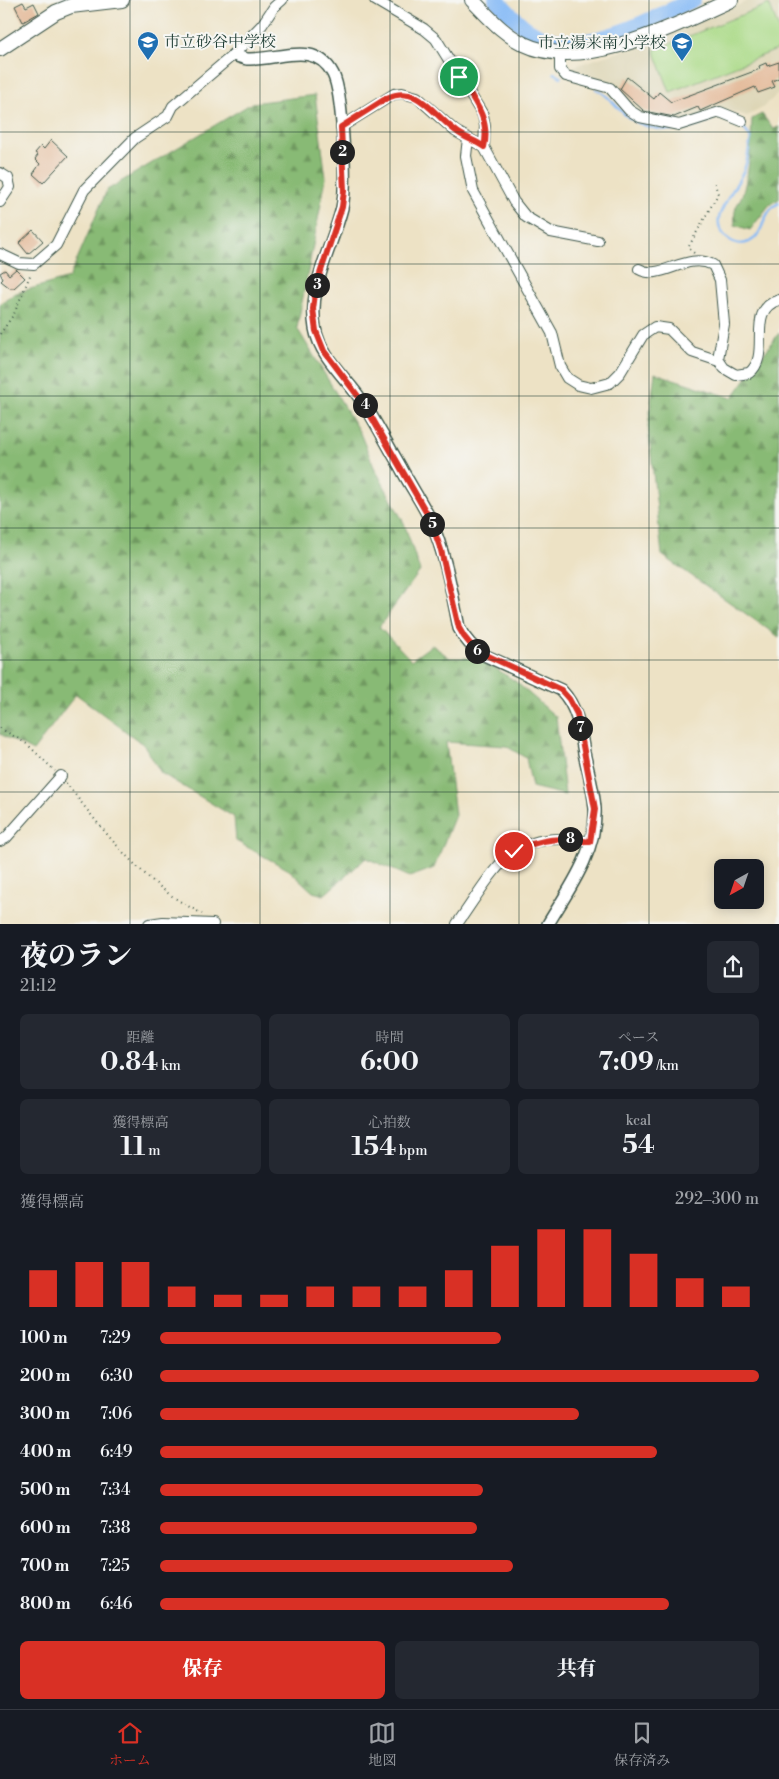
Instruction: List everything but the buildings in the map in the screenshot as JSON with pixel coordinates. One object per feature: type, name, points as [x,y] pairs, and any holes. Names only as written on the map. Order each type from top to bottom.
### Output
[{"type":"main road","points":[[0,49],[71,6],[122,0]]},
{"type":"main road","points":[[472,0],[514,39],[533,48],[560,54],[587,53],[654,32],[731,0]]},
{"type":"street","points":[[0,254],[19,263],[34,264],[56,245],[84,190],[135,138],[168,116],[173,106],[232,55],[262,25],[274,7],[282,0]]},
{"type":"street","points":[[375,0],[424,29],[436,39],[483,115],[485,126],[484,147],[514,202],[526,217],[551,232],[598,241]]},
{"type":"street","points":[[232,55],[248,59],[298,53],[312,55],[326,62],[333,74],[339,92],[344,191],[340,214],[316,286],[313,309],[316,331],[324,351],[364,404],[430,519],[441,550],[459,628],[463,636],[475,650],[561,690],[569,699],[577,714],[595,809],[590,842],[582,866],[548,924]]},
{"type":"street","points":[[560,54],[560,69],[566,76],[610,88],[628,110],[640,117],[679,125],[720,112],[742,121]]},
{"type":"street","points":[[341,127],[387,98],[402,93],[417,97],[455,131],[484,147]]},
{"type":"street","points":[[468,138],[466,156],[473,191],[552,333],[560,366],[567,378],[578,386],[591,388],[610,383],[620,373],[643,335],[655,327],[670,329],[692,352],[719,361],[729,372],[742,376],[754,369],[759,357],[761,316],[768,305],[779,300]]},
{"type":"street","points":[[0,173],[8,178],[10,187],[0,202]]},
{"type":"street","points":[[639,269],[650,273],[684,262],[706,262],[713,265],[720,280],[724,328],[719,361]]},
{"type":"street","points":[[0,841],[6,838],[61,776]]},
{"type":"street","points":[[457,924],[496,869],[514,851],[544,839],[568,838],[590,842]]},
{"type":"street","points":[[149,924],[163,922],[213,924]]},
{"type":"path","points":[[706,262],[688,248],[718,194],[714,181]]},
{"type":"path","points":[[0,334],[14,314],[34,264]]},
{"type":"path","points":[[0,728],[28,744],[61,776],[112,841],[132,862],[173,897],[202,914]]},
{"type":"shaded area","name":"市立湯来南小学校","points":[[750,0],[779,0],[779,93],[762,108],[747,116],[727,110],[679,122],[637,113],[620,94],[570,72],[571,67],[674,34]]},
{"type":"green space","points":[[769,4],[779,29],[779,49],[670,92],[654,50]]},
{"type":"green space","points":[[315,95],[326,178],[297,328],[360,433],[374,467],[404,523],[420,571],[379,627],[411,660],[432,645],[450,658],[479,658],[515,681],[556,717],[565,795],[532,787],[526,758],[506,746],[446,742],[455,815],[434,868],[410,877],[366,858],[324,895],[313,892],[289,870],[236,841],[234,817],[161,773],[144,745],[76,694],[33,751],[0,734],[0,304],[16,293],[69,278],[107,190],[252,103]]},
{"type":"green space","points":[[762,114],[773,129],[779,127],[779,199],[770,204],[750,230],[735,225],[735,213],[748,172],[752,119]]},
{"type":"green space","points":[[779,333],[779,637],[662,555],[648,426],[655,373],[732,398]]},
{"type":"waterway","points":[[496,0],[527,29],[546,39],[567,42],[589,41],[610,36],[693,0]]},
{"type":"waterway","points":[[554,73],[561,77]]},
{"type":"waterway","points":[[596,89],[606,95],[628,117],[648,127],[670,130],[681,129],[702,124],[712,119]]},
{"type":"waterway","points":[[742,125],[751,139],[747,158],[741,176],[721,212],[719,218],[720,229],[732,241],[743,244],[749,242],[758,234],[769,211],[779,203]]},
{"type":"place","name":"市立砂谷中学校","points":[[148,61]]},
{"type":"place","name":"市立湯来南小学校","points":[[682,62]]},
{"type":"route","points":[[459,77],[483,115],[485,126],[484,147],[459,134],[424,101],[410,94],[394,94],[341,127],[344,191],[342,207],[316,286],[313,309],[316,331],[324,351],[364,404],[430,519],[441,550],[459,628],[463,636],[475,650],[561,690],[569,699],[577,714],[595,809],[590,842],[568,838],[544,839],[514,851]]}]
